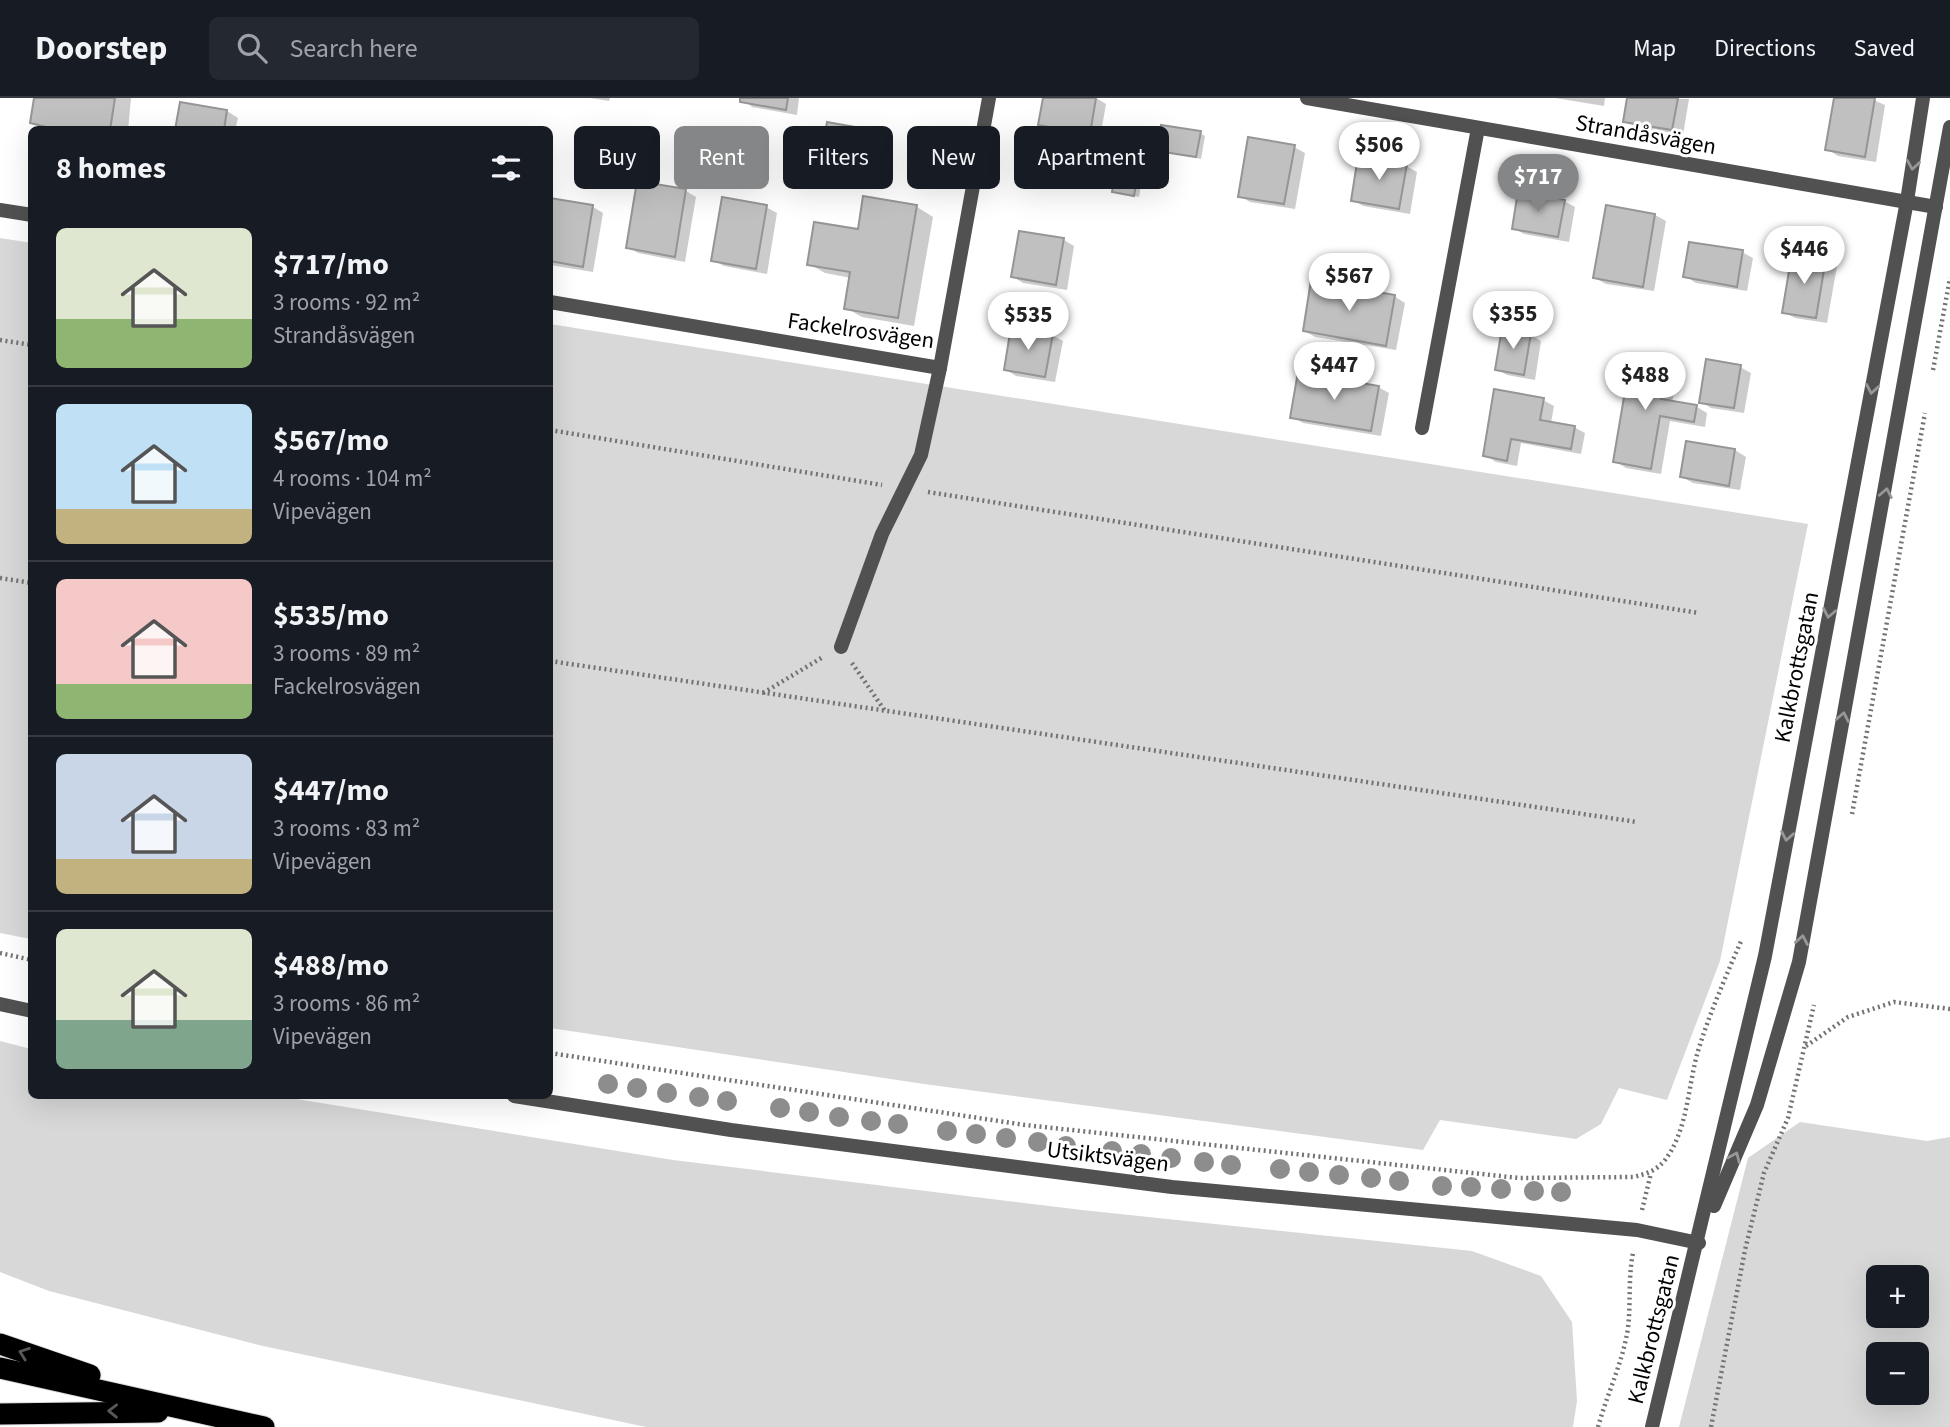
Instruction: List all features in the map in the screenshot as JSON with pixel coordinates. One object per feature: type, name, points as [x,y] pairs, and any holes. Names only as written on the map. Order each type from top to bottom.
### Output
[{"type":"highway","points":[[0,1344],[205,1413]]},
{"type":"highway","points":[[0,1368],[264,1427]]},
{"type":"highway","points":[[0,1414],[94,1411],[205,1413]]},
{"type":"street","name":"Fackelrosvägen","points":[[553,303],[940,368],[989,98]]},
{"type":"street","name":"Strandåsvägen","points":[[1307,98],[1936,206]]},
{"type":"street","name":"Kalkbrottsgatan","points":[[1652,1427],[1699,1242],[1765,957],[1907,201],[1923,98]]},
{"type":"street","name":"Kalkbrottsgatan","points":[[1699,1242],[1757,1105],[1799,962],[1950,127]]},
{"type":"street","points":[[1422,428],[1478,128]]},
{"type":"street","points":[[0,210],[28,214]]},
{"type":"street","points":[[841,647],[882,534],[921,455],[940,368]]},
{"type":"street","points":[[0,1004],[28,1010]]},
{"type":"street","name":"Utsiktsvägen","points":[[534,1099],[745,1131],[1172,1187],[1636,1230],[1699,1242]]},
{"type":"path","points":[[0,340],[28,344]]},
{"type":"path","points":[[553,430],[1699,613]]},
{"type":"path","points":[[0,578],[28,582]]},
{"type":"path","points":[[763,693],[841,647],[886,712]]},
{"type":"path","points":[[553,661],[1636,822]]},
{"type":"path","points":[[553,1053],[1025,1125],[1519,1178],[1633,1177],[1651,1173],[1666,1159],[1680,1128],[1698,1053],[1717,994],[1744,936]]},
{"type":"path","points":[[0,953],[28,959]]},
{"type":"path","points":[[1805,1047],[1848,1017],[1894,1002],[1950,1009]]},
{"type":"path","points":[[1598,1427],[1609,1401],[1628,1331],[1628,1282],[1636,1230],[1651,1173]]},
{"type":"shaded area","points":[[0,238],[28,242],[28,938],[0,933]]},
{"type":"shaded area","points":[[553,324],[1808,524],[1720,961],[1667,1100],[1619,1088],[1601,1124],[1576,1139],[1440,1120],[1423,1150],[924,1084],[553,1028]]},
{"type":"shaded area","points":[[0,1041],[28,1048],[28,1099],[297,1099],[673,1160],[1082,1210],[1472,1251],[1541,1276],[1572,1322],[1577,1401],[1573,1427],[646,1427],[263,1346],[49,1291],[0,1272]]},
{"type":"shaded area","points":[[1800,1122],[1927,1141],[1950,1137],[1950,1427],[1679,1427],[1748,1158]]},
{"type":"building","points":[[34,98],[115,98],[111,126],[42,126],[30,123]]},
{"type":"building","points":[[740,98],[788,98],[786,110],[740,102]]},
{"type":"building","points":[[1043,98],[1096,98],[1091,126],[1038,125]]},
{"type":"building","points":[[1627,98],[1678,98],[1672,130],[1623,122]]},
{"type":"building","points":[[1834,98],[1875,98],[1865,157],[1825,150]]},
{"type":"building","points":[[180,102],[227,110],[225,126],[176,126]]},
{"type":"building","points":[[827,122],[850,126],[826,126]]},
{"type":"building","points":[[1169,126],[1201,131],[1196,157],[1169,153]]},
{"type":"building","points":[[1248,137],[1295,145],[1284,204],[1238,197]]},
{"type":"building","points":[[1358,156],[1407,164],[1399,209],[1351,201]]},
{"type":"building","points":[[660,185],[686,189],[675,257],[626,248],[636,189],[660,189]]},
{"type":"building","points":[[1112,189],[1135,189],[1134,196],[1112,192]]},
{"type":"building","points":[[1518,191],[1565,200],[1558,237],[1512,229]]},
{"type":"building","points":[[863,196],[917,205],[898,318],[844,309],[850,272],[807,265],[814,222],[858,229]]},
{"type":"building","points":[[722,197],[767,205],[756,269],[711,261]]},
{"type":"building","points":[[553,198],[593,205],[583,267],[553,262]]},
{"type":"building","points":[[1606,205],[1655,214],[1643,287],[1593,278]]},
{"type":"building","points":[[1019,231],[1064,238],[1056,285],[1011,277]]},
{"type":"building","points":[[1689,242],[1743,250],[1737,287],[1683,277]]},
{"type":"building","points":[[1792,253],[1826,258],[1816,318],[1782,313]]},
{"type":"building","points":[[1311,280],[1395,295],[1386,346],[1303,331]]},
{"type":"building","points":[[1011,327],[1053,334],[1045,377],[1004,370]]},
{"type":"building","points":[[1502,328],[1531,333],[1524,375],[1495,370]]},
{"type":"building","points":[[1631,356],[1668,362],[1661,399],[1697,405],[1694,422],[1660,416],[1651,469],[1613,462]]},
{"type":"building","points":[[1706,359],[1741,365],[1734,408],[1699,403]]},
{"type":"building","points":[[1298,372],[1379,386],[1371,431],[1290,418]]},
{"type":"building","points":[[1494,389],[1544,398],[1540,420],[1575,426],[1571,449],[1511,439],[1507,461],[1483,456]]},
{"type":"building","points":[[1686,441],[1735,449],[1729,486],[1680,477]]}]
